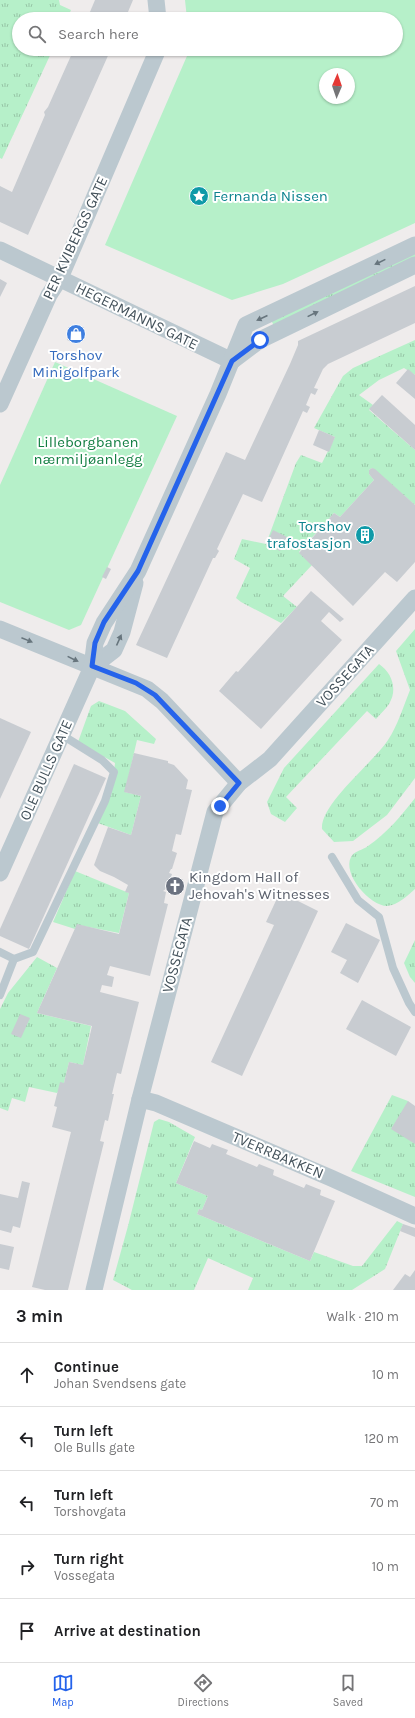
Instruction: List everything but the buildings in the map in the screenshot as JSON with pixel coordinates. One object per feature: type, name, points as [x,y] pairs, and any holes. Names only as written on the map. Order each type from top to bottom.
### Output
[{"type":"street","points":[[156,0],[157,12]]},
{"type":"street","name":"PER KVIBERGS GATE","points":[[0,404],[49,295],[60,278],[155,56]]},
{"type":"street","name":"OLE BULLS GATE","points":[[0,873],[92,666],[95,643],[104,622],[138,571],[232,361],[246,325],[415,245]]},
{"type":"street","name":"HEGERMANNS GATE","points":[[0,250],[232,361]]},
{"type":"street","points":[[232,361],[260,340],[415,265]]},
{"type":"street","name":"VOSSEGATA","points":[[98,1288],[140,1099],[214,812],[239,783],[270,759],[415,598]]},
{"type":"street","points":[[0,629],[136,683],[155,695],[239,783]]},
{"type":"street","name":"TVERRBAKKEN","points":[[140,1099],[156,1103],[331,1178],[415,1216]]},
{"type":"lane","points":[[0,952],[14,959],[33,952],[105,801],[114,772],[102,760],[62,735]]},
{"type":"lane","points":[[332,857],[358,900],[379,917],[393,968],[409,1003],[415,1012]]},
{"type":"lane","points":[[0,995],[14,959]]},
{"type":"green space","points":[[0,0],[59,0],[60,5],[71,10],[70,12],[12,12],[12,56],[50,56],[2,159],[0,158]]},
{"type":"green space","points":[[185,0],[415,0],[415,223],[283,284],[232,300],[105,245],[187,56],[403,56],[403,12],[186,12]]},
{"type":"green space","points":[[415,252],[415,259],[274,326],[271,320]]},
{"type":"green space","points":[[415,340],[415,375],[404,368],[379,380],[359,395],[373,405],[369,410],[415,450],[415,505],[372,468],[369,470],[369,474],[374,480],[340,517],[334,513],[299,552],[312,565],[283,596],[297,607],[281,623],[241,602],[236,598],[250,568],[234,559],[242,539],[266,544],[296,463],[301,455],[322,463],[335,437],[314,428],[343,376],[353,368]]},
{"type":"green space","name":"Lilleborgbanen nærmiljøanlegg","points":[[55,362],[177,416],[81,625],[69,630],[0,602],[0,485]]},
{"type":"green space","points":[[415,629],[415,778],[387,815],[353,841],[334,842],[322,829],[324,819],[338,796],[381,749],[394,729],[410,690],[396,651]]},
{"type":"green space","points":[[379,664],[387,672],[392,682],[393,693],[388,706],[376,719],[367,711],[286,797],[297,808],[285,822],[271,814],[267,802],[284,768]]},
{"type":"green space","points":[[99,701],[125,711],[156,739],[154,744],[137,740],[125,792],[141,796],[131,835],[95,822],[114,772],[115,763],[78,742],[91,706]]},
{"type":"green space","points":[[415,798],[415,889],[395,904],[387,906],[380,905],[366,895],[354,880],[350,872],[349,864],[351,857],[354,853],[375,841],[388,830]]},
{"type":"green space","points":[[75,871],[129,893],[119,933],[78,925],[75,929],[53,922]]},
{"type":"green space","points":[[415,940],[415,983],[410,977],[404,963]]},
{"type":"green space","points":[[37,957],[57,968],[37,1013],[91,1026],[83,1065],[69,1062],[64,1083],[57,1093],[29,1087],[25,1102],[12,1098],[8,1111],[0,1108],[0,1009],[8,993]]},
{"type":"green space","points":[[392,1095],[408,1101],[415,1142],[415,1197],[351,1171]]},
{"type":"green space","points":[[159,1119],[169,1122],[195,1137],[176,1183],[208,1196],[202,1210],[199,1209],[197,1214],[310,1261],[314,1252],[353,1266],[362,1266],[397,1221],[403,1224],[385,1269],[352,1290],[248,1290],[253,1278],[208,1258],[194,1290],[132,1290],[113,1280],[154,1122]]},
{"type":"place","name":"Fernanda Nissen","points":[[199,196]]},
{"type":"place","name":"Torshov Minigolfpark","points":[[76,334]]},
{"type":"place","name":"Torshov trafostasjon","points":[[365,535]]},
{"type":"place","name":"Kingdom Hall of Jehovah's Witnesses","points":[[175,886]]},
{"type":"route","points":[[220,806],[239,783],[155,695],[136,683],[92,666],[95,643],[98,635],[104,622],[138,571],[232,361],[260,340]]}]
